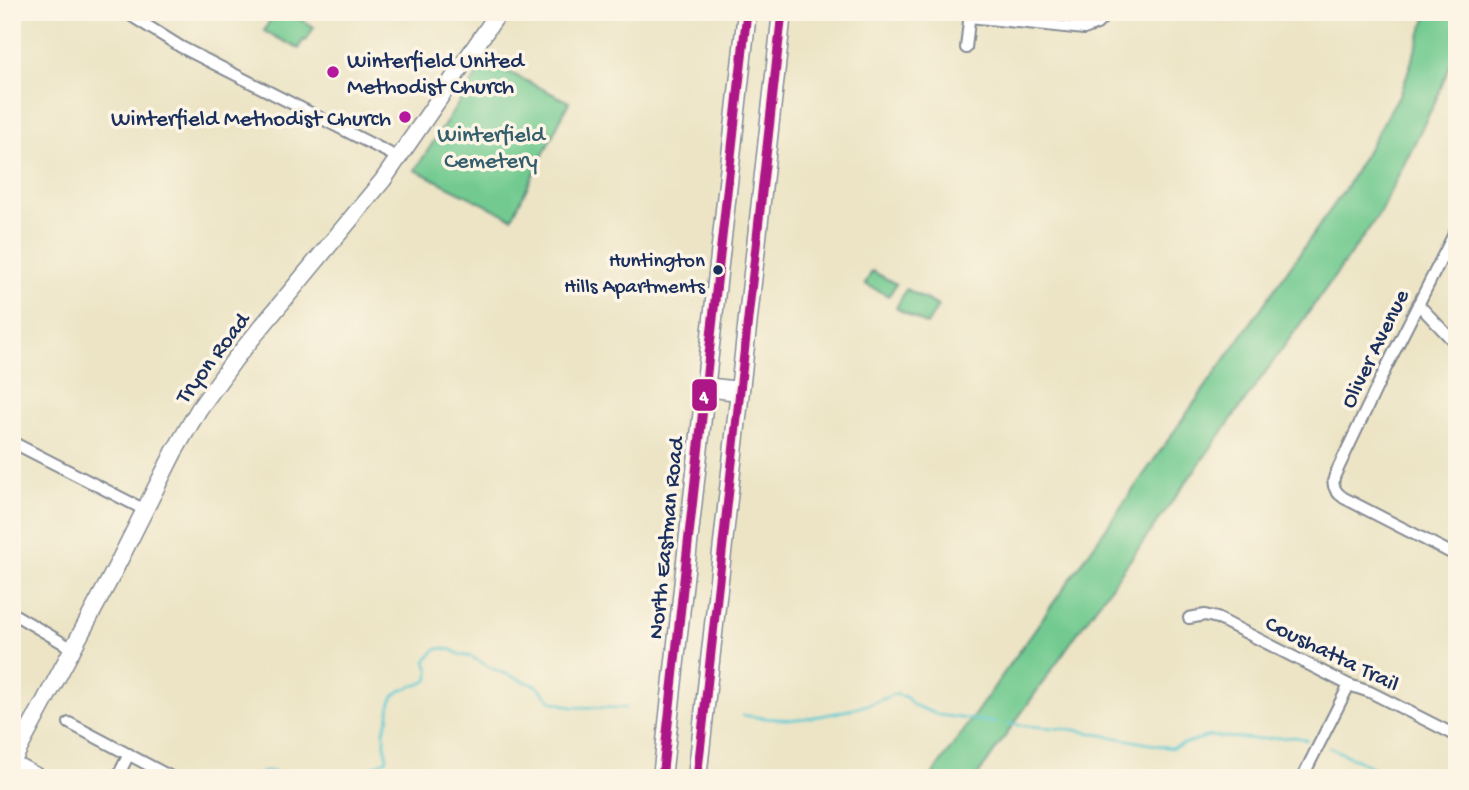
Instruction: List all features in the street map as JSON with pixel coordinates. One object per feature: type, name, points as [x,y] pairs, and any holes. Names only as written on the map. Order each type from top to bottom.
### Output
[{"type":"main road","name":"North Eastman Road","points":[[662,778],[747,12]]},
{"type":"main road","points":[[697,778],[782,12]]},
{"type":"main road","points":[[705,387],[739,391]]},
{"type":"street","name":"Tryon Road","points":[[12,763],[183,436],[220,378],[366,202],[499,12]]},
{"type":"street","points":[[966,48],[970,15],[1084,29],[1097,24],[1109,12]]},
{"type":"street","points":[[130,15],[181,47],[399,158]]},
{"type":"street","name":"Oliver Avenue","points":[[1457,228],[1334,477],[1334,488],[1343,498],[1457,555]]},
{"type":"street","points":[[1418,304],[1457,345]]},
{"type":"street","points":[[12,442],[145,510]]},
{"type":"street","points":[[12,613],[73,649]]},
{"type":"street","name":"Coushatta Trail","points":[[1189,618],[1205,615],[1213,617],[1457,736]]},
{"type":"street","points":[[1302,778],[1349,685]]},
{"type":"street","points":[[69,723],[173,778]]},
{"type":"street","points":[[117,778],[129,754]]},
{"type":"street","points":[[12,763],[40,778]]},
{"type":"green space","points":[[274,12],[287,12],[314,27],[299,49],[264,31]]},
{"type":"green space","points":[[1428,12],[1457,12],[1457,49],[1435,102],[1378,216],[976,778],[930,778],[1345,189],[1402,90]]},
{"type":"green space","name":"Winterfield Cemetery","points":[[486,61],[569,102],[512,218],[415,170]]},
{"type":"green space","points":[[872,271],[896,284],[889,296],[865,284]]},
{"type":"green space","points":[[906,289],[938,306],[927,325],[896,308]]},
{"type":"waterway","points":[[309,778],[326,773],[365,769],[387,759],[384,731],[392,700],[400,691],[429,679],[426,661],[435,650],[443,648],[472,657],[493,669],[537,686],[552,701],[572,707],[626,708]]},
{"type":"waterway","points":[[743,715],[777,719],[809,718],[860,707],[894,694],[906,697],[913,705],[939,715],[997,723]]},
{"type":"waterway","points":[[1008,724],[1075,730],[1171,748],[1209,736],[1256,739],[1296,737],[1307,740]]},
{"type":"waterway","points":[[1329,747],[1395,778]]},
{"type":"waterway","points":[[252,778],[267,771],[298,778]]},
{"type":"transit line","name":"4","points":[[662,778],[747,12]]},
{"type":"transit line","name":"4","points":[[697,778],[782,12]]},
{"type":"place","name":"Winterfield United Methodist Church","points":[[333,72]]},
{"type":"place","name":"Winterfield Methodist Church","points":[[405,117]]},
{"type":"place","name":"Huntington Hills Apartments","points":[[718,270]]}]
